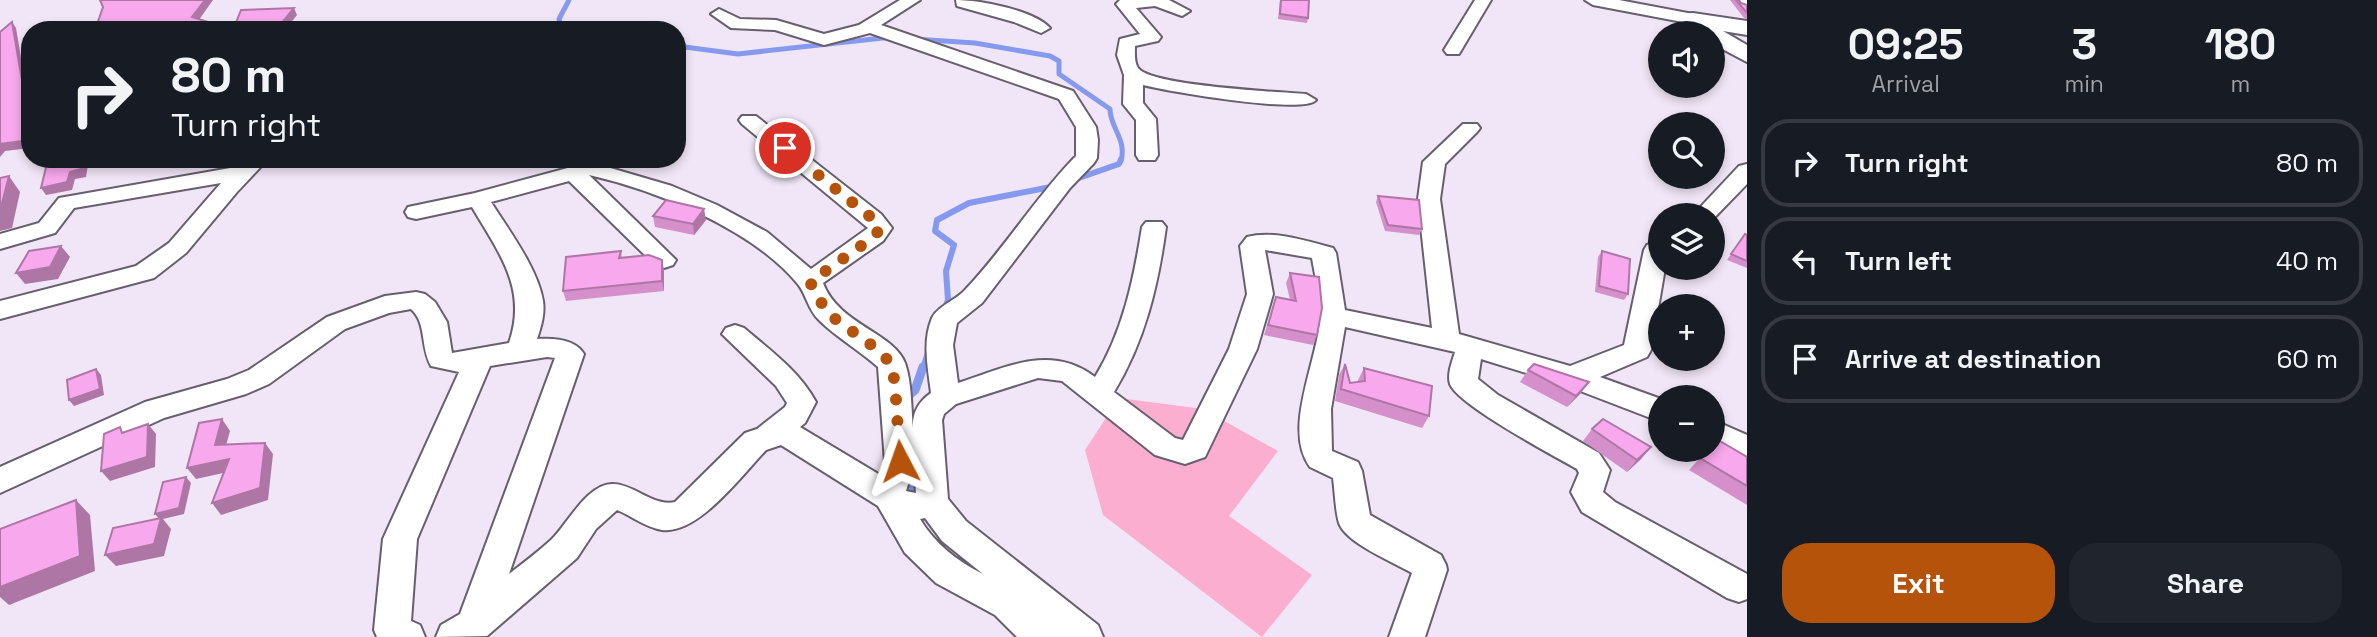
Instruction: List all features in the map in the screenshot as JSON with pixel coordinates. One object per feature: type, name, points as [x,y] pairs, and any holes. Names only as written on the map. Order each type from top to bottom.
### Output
[{"type":"street","points":[[869,29],[867,26],[870,22],[912,0]]},
{"type":"street","points":[[1182,11],[1155,0],[1124,4],[1152,37],[1126,43],[1127,64],[1133,73],[1147,80],[1216,92],[1306,100]]},
{"type":"street","points":[[1454,50],[1483,0]]},
{"type":"street","points":[[1593,0],[1747,28]]},
{"type":"street","points":[[961,1],[1020,18],[1041,28]]},
{"type":"street","points":[[719,14],[737,24],[776,25],[824,40],[869,29],[916,42],[1066,95],[1086,127],[1086,158],[1058,188],[973,297],[944,319],[939,345],[946,397]]},
{"type":"street","points":[[1725,41],[1747,55]]},
{"type":"street","points":[[1133,73],[1133,104],[1146,119],[1147,155]]},
{"type":"street","points":[[749,120],[873,219],[880,228],[875,236],[810,282]]},
{"type":"street","points":[[1470,128],[1434,162],[1429,199],[1464,383],[1480,397],[1588,461],[1595,470],[1595,476],[1587,486],[1586,493],[1604,511],[1740,587]]},
{"type":"street","points":[[0,242],[47,228],[68,202],[239,168]]},
{"type":"street","points":[[0,310],[145,272],[164,262],[179,249],[247,168]]},
{"type":"street","points":[[415,212],[478,199],[577,168]]},
{"type":"street","points":[[585,168],[664,260]]},
{"type":"street","points":[[589,168],[664,191],[709,210],[759,237],[810,282],[827,313],[891,363],[900,461],[912,503],[917,543],[948,573],[1007,604],[1041,637]]},
{"type":"street","points":[[1716,203],[1747,171]]},
{"type":"street","points":[[478,199],[502,240],[530,299],[529,324],[520,351]]},
{"type":"street","points":[[1100,394],[1115,371],[1147,280],[1154,227]]},
{"type":"street","points":[[912,503],[931,408],[946,397],[1037,368],[1072,374],[1166,447],[1185,452],[1194,449],[1243,349],[1260,294],[1252,246],[1255,242],[1312,248],[1324,253],[1333,316],[1318,406],[1316,449],[1323,461],[1347,471],[1355,522],[1368,532],[1429,565],[1430,570],[1406,637]]},
{"type":"street","points":[[1572,377],[1637,350],[1650,280]]},
{"type":"street","points":[[0,481],[155,411],[236,387],[259,377],[335,323],[385,305],[416,300],[428,308],[436,324],[437,351],[441,359],[456,363],[520,351],[561,349],[570,354],[464,631]]},
{"type":"street","points":[[1333,316],[1458,343],[1572,377],[1648,406]]},
{"type":"street","points":[[735,334],[786,379],[802,402],[795,415],[768,437]]},
{"type":"street","points":[[407,637],[392,630],[400,539],[480,358]]},
{"type":"street","points":[[464,631],[565,548],[585,520],[611,496],[625,496],[661,519],[673,519],[686,511],[756,441],[785,433],[912,503],[954,531],[1085,637]]},
{"type":"street","points":[[1725,437],[1747,448]]},
{"type":"shaded area","points":[[1119,398],[1203,409],[1278,451],[1229,516],[1312,575],[1262,637],[1103,515],[1085,450]]},
{"type":"building","points":[[100,0],[205,0],[192,17],[205,21],[98,21],[103,7]]},
{"type":"building","points":[[1281,0],[1309,0],[1308,18],[1280,14]]},
{"type":"building","points":[[1736,0],[1747,5],[1747,13]]},
{"type":"building","points":[[294,8],[283,21],[237,21],[241,10]]},
{"type":"building","points":[[12,22],[21,74],[21,141],[0,144],[0,32]]},
{"type":"building","points":[[46,168],[81,168],[70,172],[67,182],[41,188]]},
{"type":"building","points":[[9,176],[0,211],[0,178]]},
{"type":"building","points":[[1378,196],[1419,200],[1422,229],[1388,225]]},
{"type":"building","points":[[666,200],[704,209],[693,224],[653,216]]},
{"type":"building","points":[[1745,234],[1747,235],[1747,261],[1731,254]]},
{"type":"building","points":[[61,246],[50,267],[16,273],[29,251]]},
{"type":"building","points":[[621,251],[619,258],[649,255],[662,260],[662,281],[563,291],[566,257]]},
{"type":"building","points":[[1602,251],[1630,259],[1628,294],[1599,286]]},
{"type":"building","points":[[1290,273],[1319,277],[1322,308],[1317,335],[1268,325],[1276,297],[1296,301]]},
{"type":"building","points":[[1345,364],[1350,383],[1365,381],[1364,368],[1432,386],[1429,416],[1341,389]]},
{"type":"building","points":[[1534,364],[1589,382],[1576,396],[1528,370]]},
{"type":"building","points":[[96,369],[100,389],[69,400],[67,380]]},
{"type":"building","points":[[222,419],[215,445],[265,443],[260,488],[212,503],[229,459],[187,468],[199,423]]},
{"type":"building","points":[[1603,419],[1648,445],[1648,450],[1637,460],[1592,429]]},
{"type":"building","points":[[148,424],[147,457],[101,471],[104,434],[120,427],[122,433]]},
{"type":"building","points":[[1725,444],[1747,457],[1747,486],[1707,462],[1725,462]]},
{"type":"building","points":[[186,477],[179,508],[155,514],[163,482]]},
{"type":"building","points":[[76,500],[80,556],[0,587],[0,529]]},
{"type":"building","points":[[161,518],[154,544],[105,555],[113,528]]},
{"type":"waterway","points":[[560,21],[569,0]]},
{"type":"waterway","points":[[686,47],[738,54],[892,37]]},
{"type":"waterway","points":[[914,39],[975,43],[1050,56],[1059,61],[1059,74],[1110,109],[1122,146],[1121,161]]},
{"type":"waterway","points":[[1073,180],[1119,164],[1121,159]]},
{"type":"waterway","points":[[943,313],[948,300],[946,271],[954,245],[935,231],[937,220],[969,203],[1056,186]]},
{"type":"waterway","points":[[923,368],[929,350]]},
{"type":"waterway","points":[[906,398],[915,390],[923,367]]},
{"type":"waterway","points":[[909,469],[914,499]]},
{"type":"route","points":[[785,148],[873,219],[880,228],[875,236],[810,282],[827,313],[891,363],[900,461]]}]
